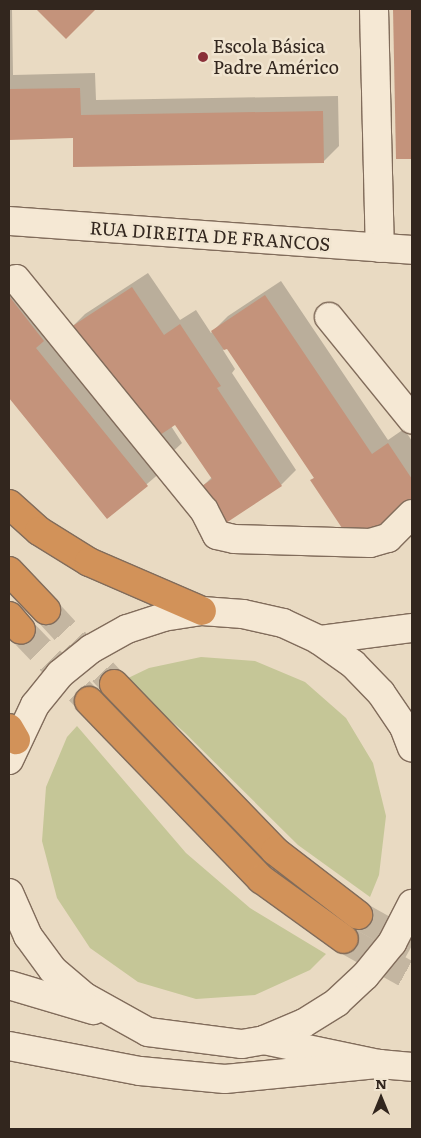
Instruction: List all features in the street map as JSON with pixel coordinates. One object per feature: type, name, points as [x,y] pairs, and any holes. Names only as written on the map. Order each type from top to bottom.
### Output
[{"type":"highway","points":[[9,504],[38,531],[90,562],[202,611]]},
{"type":"highway","points":[[9,571],[46,610]]},
{"type":"highway","points":[[114,684],[275,851],[358,915]]},
{"type":"highway","points":[[90,701],[262,879],[344,939]]},
{"type":"main road","points":[[374,9],[380,248]]},
{"type":"main road","name":"RUA DIREITA DE FRANCOS","points":[[9,221],[412,250]]},
{"type":"main road","points":[[16,279],[204,510],[217,535],[234,539],[370,543],[388,538],[412,514]]},
{"type":"main road","points":[[329,317],[412,419]]},
{"type":"main road","points":[[11,743],[35,705],[60,674],[91,649],[127,629],[163,617],[202,611],[243,614],[282,623],[319,640],[353,664],[381,693],[404,727],[412,748]]},
{"type":"main road","points":[[319,640],[412,628]]},
{"type":"main road","points":[[9,893],[28,936],[54,970],[85,998],[148,1032],[253,1042],[379,1064],[412,1067]]},
{"type":"main road","points":[[182,1077],[253,1042],[304,1023],[337,1002],[366,976],[392,944],[412,904]]},
{"type":"main road","points":[[9,985],[121,1019]]},
{"type":"main road","points":[[9,1046],[182,1077],[225,1079],[379,1064]]},
{"type":"green space","points":[[201,657],[255,661],[305,682],[346,718],[373,763],[386,816],[379,875],[370,897],[298,845],[184,732],[124,680],[149,668]]},
{"type":"green space","points":[[77,726],[186,853],[250,908],[326,954],[310,970],[255,995],[196,999],[138,982],[90,948],[57,898],[42,841],[46,787],[67,737]]},
{"type":"building","points":[[36,9],[96,9],[66,39]]},
{"type":"building","points":[[393,9],[412,9],[412,159],[396,159]]},
{"type":"building","points":[[80,88],[81,115],[323,111],[324,163],[73,167],[73,138],[9,140],[9,89]]},
{"type":"building","points":[[132,287],[164,335],[180,324],[221,386],[217,388],[282,486],[226,523],[202,486],[212,479],[175,425],[154,439],[68,329]]},
{"type":"building","points":[[265,295],[372,454],[388,443],[412,479],[412,503],[352,543],[310,480],[314,478],[227,349],[224,350],[211,331]]},
{"type":"building","points":[[9,296],[44,341],[36,348],[148,486],[107,519],[9,398]]},
{"type":"tunnel","points":[[46,610],[114,684]]},
{"type":"tunnel","points":[[21,630],[89,701]]},
{"type":"tunnel","points":[[358,915],[412,945]]},
{"type":"tunnel","points":[[344,939],[412,977]]},
{"type":"place","name":"Escola Básica Padre Américo","points":[[203,57]]}]
